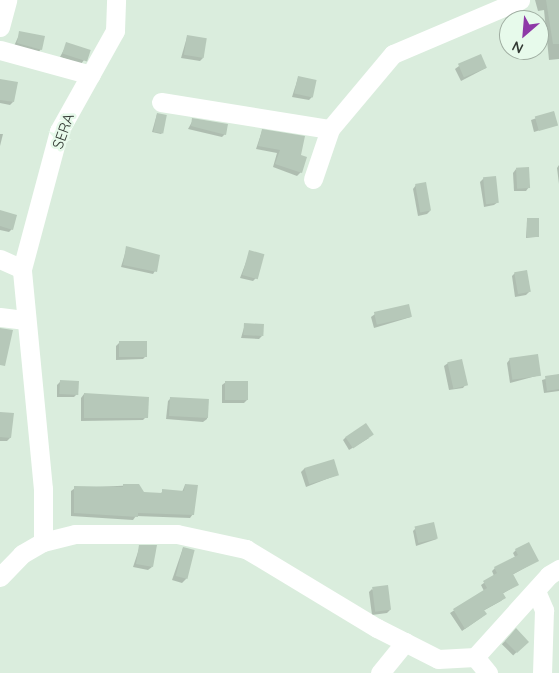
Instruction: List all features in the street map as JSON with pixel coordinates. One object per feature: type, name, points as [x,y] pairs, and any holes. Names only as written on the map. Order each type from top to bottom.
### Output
[{"type":"street","points":[[0,27],[7,0]]},
{"type":"street","name":"SERA","points":[[43,542],[42,489],[22,268],[59,131],[115,31],[116,0]]},
{"type":"street","points":[[313,179],[330,129],[393,54],[520,0]]},
{"type":"street","points":[[0,50],[91,75]]},
{"type":"street","points":[[161,102],[330,129]]},
{"type":"street","points":[[0,260],[22,268]]},
{"type":"street","points":[[0,317],[26,320]]},
{"type":"street","points":[[0,577],[22,554],[43,542],[75,534],[177,534],[246,549],[405,642],[454,666],[475,657],[549,575],[559,569]]},
{"type":"street","points":[[536,591],[544,610],[542,673]]},
{"type":"street","points":[[380,673],[405,642]]},
{"type":"street","points":[[475,657],[488,673]]},
{"type":"building","points":[[546,0],[559,0],[559,44],[553,44]]},
{"type":"building","points":[[19,31],[45,36],[42,50],[17,43]]},
{"type":"building","points":[[187,35],[207,38],[204,58],[184,55]]},
{"type":"building","points":[[66,42],[91,50],[87,61],[62,53]]},
{"type":"building","points":[[481,54],[487,68],[464,78],[458,64]]},
{"type":"building","points":[[298,76],[317,80],[313,98],[294,94]]},
{"type":"building","points":[[0,79],[18,82],[14,102],[0,100]]},
{"type":"building","points":[[554,111],[558,125],[539,131],[535,117]]},
{"type":"building","points":[[157,113],[167,115],[163,134],[153,132]]},
{"type":"building","points":[[192,118],[228,124],[226,135],[191,126]]},
{"type":"building","points":[[262,129],[305,136],[301,155],[307,157],[302,173],[275,164],[280,150],[258,146]]},
{"type":"building","points":[[529,167],[530,188],[517,189],[516,168]]},
{"type":"building","points":[[496,176],[499,203],[486,204],[483,177]]},
{"type":"building","points":[[426,182],[431,211],[420,212],[415,184]]},
{"type":"building","points":[[0,210],[17,215],[13,230],[0,226]]},
{"type":"building","points":[[527,218],[539,218],[539,237],[527,237]]},
{"type":"building","points":[[126,246],[160,255],[157,272],[123,265]]},
{"type":"building","points":[[249,250],[264,254],[258,279],[242,275]]},
{"type":"building","points":[[527,270],[531,292],[518,294],[514,272]]},
{"type":"building","points":[[409,304],[412,317],[377,325],[374,312]]},
{"type":"building","points":[[244,323],[264,324],[263,336],[243,335]]},
{"type":"building","points":[[0,328],[13,330],[5,366],[0,365]]},
{"type":"building","points":[[119,341],[147,341],[147,357],[119,357]]},
{"type":"building","points":[[538,354],[541,376],[512,380],[509,358]]},
{"type":"building","points":[[462,359],[468,385],[453,389],[447,362]]},
{"type":"building","points":[[559,374],[559,389],[547,391],[545,376]]},
{"type":"building","points":[[60,380],[79,381],[78,395],[59,394]]},
{"type":"building","points":[[225,381],[248,381],[248,400],[225,400]]},
{"type":"building","points":[[84,393],[149,397],[148,418],[84,418]]},
{"type":"building","points":[[170,397],[209,399],[208,418],[169,416]]},
{"type":"building","points":[[0,412],[14,413],[11,438],[0,437]]},
{"type":"building","points":[[366,423],[374,435],[353,449],[345,437]]},
{"type":"building","points":[[334,459],[339,475],[309,484],[304,468]]},
{"type":"building","points":[[123,484],[139,484],[144,492],[162,493],[162,489],[184,491],[185,484],[198,485],[194,515],[138,513],[138,517],[74,513],[74,486],[123,487]]},
{"type":"building","points":[[434,522],[438,539],[418,543],[415,526]]},
{"type":"building","points":[[529,542],[539,561],[513,574],[519,585],[503,593],[506,598],[484,610],[487,614],[465,629],[453,609],[487,588],[483,581],[497,573],[494,567],[518,555],[515,549]]},
{"type":"building","points":[[139,545],[157,545],[153,567],[136,564]]},
{"type":"building","points":[[183,547],[195,550],[187,579],[176,576]]},
{"type":"building","points":[[388,585],[391,610],[375,612],[372,587]]},
{"type":"building","points":[[516,628],[529,642],[517,653],[505,641]]}]
